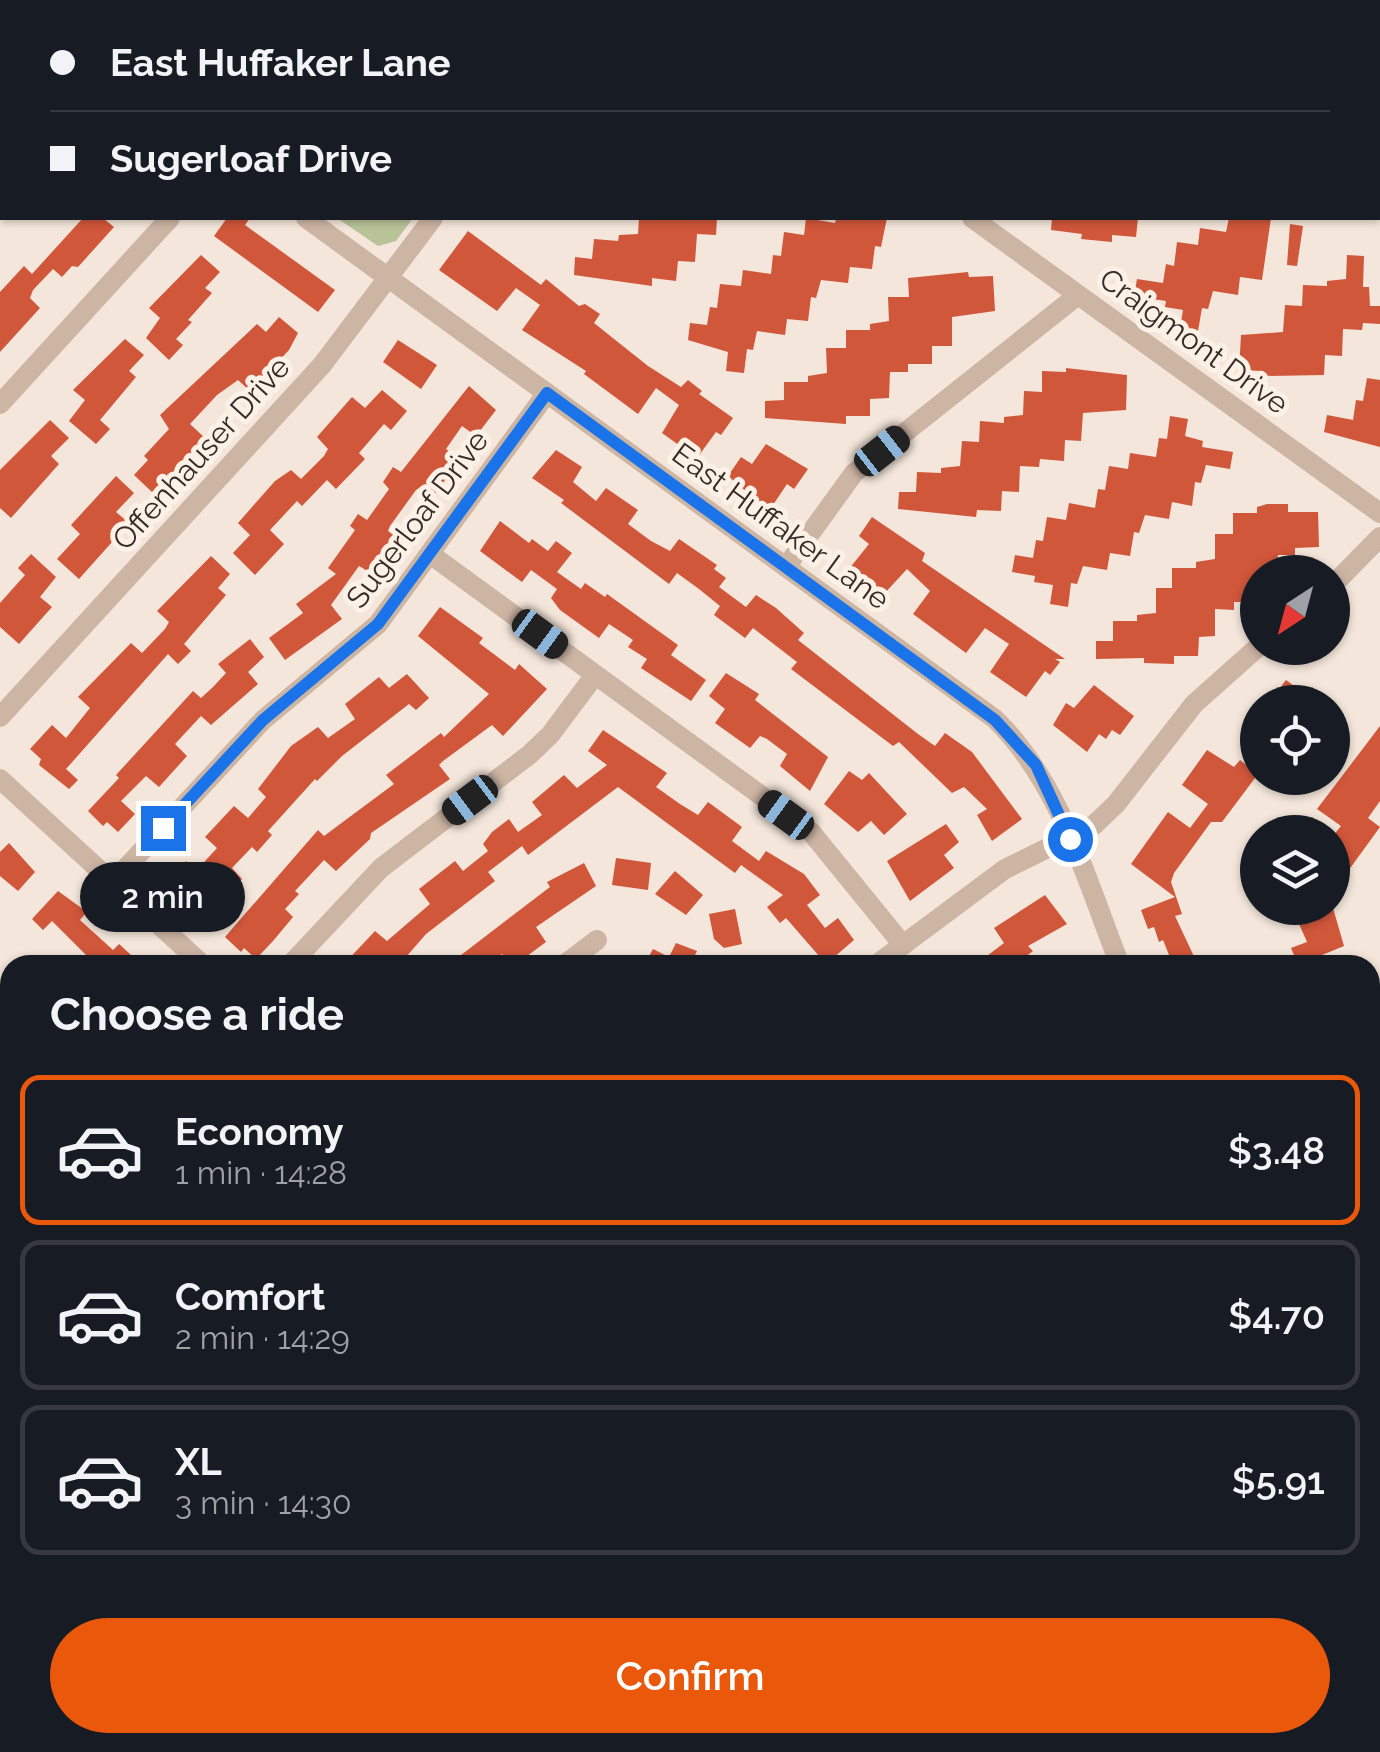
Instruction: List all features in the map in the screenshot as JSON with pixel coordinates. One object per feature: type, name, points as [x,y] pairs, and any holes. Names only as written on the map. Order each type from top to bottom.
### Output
[{"type":"street","points":[[0,404],[168,220]]},
{"type":"street","name":"East Huffaker Lane","points":[[309,220],[995,720],[1036,765],[1116,955]]},
{"type":"street","name":"Offenhauser Drive","points":[[0,717],[322,365],[432,220]]},
{"type":"street","name":"Craigmont Drive","points":[[975,220],[1380,513]]},
{"type":"street","points":[[786,567],[854,473],[1078,295]]},
{"type":"street","name":"Sugerloaf Drive","points":[[113,882],[263,720],[360,643],[547,393]]},
{"type":"street","points":[[1350,568],[1380,537]]},
{"type":"street","points":[[430,554],[811,832],[903,945]]},
{"type":"street","points":[[890,955],[1004,868],[1070,839],[1106,815],[1194,704],[1240,663]]},
{"type":"street","points":[[299,955],[381,868],[540,745],[595,674]]},
{"type":"street","points":[[0,779],[192,955]]},
{"type":"street","points":[[577,955],[597,940]]},
{"type":"green space","points":[[340,220],[412,220],[396,241],[378,246]]},
{"type":"building","points":[[81,220],[105,220],[114,227],[78,267],[72,266],[62,277],[53,269],[33,290],[30,298],[40,308],[0,352],[0,292],[24,266],[32,274]]},
{"type":"building","points":[[226,220],[249,220],[245,225],[335,290],[318,312],[214,236]]},
{"type":"building","points":[[639,220],[717,220],[716,235],[697,234],[695,262],[678,261],[676,281],[652,278],[652,286],[574,275],[575,257],[592,259],[594,239],[618,241],[619,235],[638,234]]},
{"type":"building","points":[[806,220],[887,220],[881,247],[875,246],[872,269],[850,267],[848,283],[821,280],[816,298],[811,297],[808,321],[787,319],[785,335],[757,331],[753,350],[747,349],[744,373],[726,371],[728,352],[688,340],[690,323],[707,325],[710,307],[717,308],[720,284],[741,286],[743,270],[771,274],[773,255],[781,256],[784,232],[804,235]]},
{"type":"building","points":[[1052,220],[1138,220],[1136,237],[1112,235],[1112,242],[1081,239],[1082,234],[1051,230]]},
{"type":"building","points":[[1229,220],[1271,220],[1262,280],[1240,277],[1238,295],[1213,291],[1208,309],[1202,308],[1198,331],[1180,329],[1183,310],[1165,307],[1166,301],[1134,296],[1137,279],[1163,283],[1166,264],[1174,266],[1177,242],[1198,245],[1200,228],[1226,232]]},
{"type":"building","points":[[1290,224],[1303,226],[1297,266],[1287,265]]},
{"type":"building","points":[[468,231],[541,285],[546,279],[579,306],[585,304],[600,314],[594,323],[648,366],[681,387],[688,380],[702,391],[699,394],[733,418],[721,435],[716,432],[697,458],[662,433],[679,405],[656,388],[638,414],[584,374],[586,371],[522,330],[540,305],[516,288],[497,311],[439,270]]},
{"type":"building","points":[[201,255],[220,272],[205,288],[212,293],[188,320],[192,322],[176,339],[183,345],[169,360],[146,338],[160,318],[149,308]]},
{"type":"building","points":[[1347,255],[1364,256],[1363,287],[1369,287],[1370,306],[1380,306],[1380,324],[1363,323],[1362,330],[1343,329],[1342,356],[1325,355],[1324,375],[1263,376],[1263,371],[1239,370],[1241,335],[1283,332],[1285,305],[1302,306],[1303,285],[1327,286],[1327,281],[1346,279]]},
{"type":"building","points":[[968,272],[969,277],[993,276],[995,311],[952,317],[952,346],[932,346],[932,364],[908,364],[908,372],[890,372],[889,398],[870,399],[870,416],[846,416],[846,424],[765,418],[765,401],[784,400],[784,382],[808,382],[808,376],[827,373],[826,348],[846,348],[846,330],[870,330],[870,324],[889,321],[888,297],[909,297],[908,278]]},
{"type":"building","points":[[279,317],[298,333],[289,350],[250,391],[238,380],[217,395],[190,424],[206,439],[168,481],[163,480],[152,492],[134,475],[148,460],[144,456],[169,429],[160,415],[257,324],[266,332]]},
{"type":"building","points":[[125,339],[144,355],[129,371],[136,377],[100,420],[110,429],[96,444],[69,421],[85,400],[73,390]]},
{"type":"building","points":[[398,340],[437,365],[421,389],[383,362]]},
{"type":"building","points":[[1066,368],[1127,375],[1126,410],[1083,413],[1081,441],[1065,440],[1064,461],[1040,459],[1039,467],[1020,466],[1019,492],[1002,491],[1001,511],[977,510],[976,517],[898,509],[899,492],[916,492],[917,472],[941,473],[941,468],[960,466],[962,441],[979,442],[980,421],[1004,423],[1004,417],[1023,415],[1024,391],[1042,392],[1042,371],[1066,372]]},
{"type":"building","points":[[1367,378],[1380,380],[1380,447],[1324,432],[1327,415],[1353,420],[1356,400],[1363,401]]},
{"type":"building","points":[[469,386],[496,410],[476,436],[462,426],[446,449],[460,459],[435,494],[422,486],[416,490],[390,526],[388,531],[402,541],[376,576],[359,566],[331,605],[342,619],[285,660],[269,638],[303,613],[296,604],[336,574],[328,568],[355,530],[350,526],[358,514],[367,520],[389,489],[383,482],[393,467],[401,472]]},
{"type":"building","points":[[382,390],[407,411],[391,430],[384,424],[359,453],[365,459],[336,489],[327,480],[302,506],[297,501],[270,530],[284,544],[255,575],[233,553],[250,535],[238,523],[275,481],[291,470],[301,479],[324,456],[328,449],[317,437],[352,397],[365,408]]},
{"type":"building","points":[[1170,416],[1188,419],[1185,436],[1203,441],[1202,447],[1233,452],[1230,469],[1206,465],[1201,483],[1195,482],[1192,506],[1172,502],[1169,519],[1145,515],[1139,533],[1134,532],[1130,556],[1110,553],[1107,570],[1083,566],[1077,584],[1071,583],[1068,607],[1050,604],[1053,585],[1034,582],[1035,576],[1012,572],[1015,555],[1033,558],[1036,540],[1043,541],[1047,517],[1066,520],[1069,503],[1095,508],[1098,489],[1105,490],[1109,466],[1128,469],[1130,453],[1156,457],[1159,438],[1167,439]]},
{"type":"building","points":[[50,420],[69,438],[51,456],[59,464],[11,518],[0,508],[0,470]]},
{"type":"building","points":[[766,444],[808,469],[794,489],[787,484],[769,511],[728,476],[741,457],[752,464]]},
{"type":"building","points":[[556,450],[582,467],[573,482],[596,501],[606,488],[638,510],[628,524],[651,541],[670,551],[679,539],[717,565],[714,569],[726,578],[719,587],[746,607],[756,595],[776,608],[804,633],[798,640],[918,734],[935,746],[945,733],[972,752],[1022,819],[992,841],[977,815],[987,809],[964,787],[952,793],[899,742],[893,746],[791,669],[797,662],[753,628],[745,638],[714,615],[720,606],[699,589],[677,573],[669,584],[561,503],[564,500],[532,478]]},
{"type":"building","points":[[116,476],[134,493],[116,512],[129,523],[79,579],[57,559],[80,534],[71,525]]},
{"type":"building","points":[[1288,504],[1288,512],[1318,512],[1319,547],[1295,548],[1295,555],[1240,555],[1240,602],[1234,602],[1234,610],[1215,609],[1215,636],[1199,637],[1198,656],[1174,656],[1174,664],[1144,663],[1144,658],[1096,659],[1096,641],[1113,641],[1113,621],[1137,621],[1137,615],[1156,613],[1156,588],[1172,588],[1172,568],[1196,568],[1196,562],[1215,559],[1215,534],[1233,534],[1233,513],[1257,513],[1257,507]]},
{"type":"building","points":[[872,517],[925,553],[922,561],[1065,659],[1055,659],[1060,662],[1050,675],[1045,671],[1026,697],[990,672],[1009,644],[985,628],[966,653],[913,614],[930,591],[907,569],[884,594],[849,569],[869,544],[859,536]]},
{"type":"building","points":[[500,521],[529,543],[532,539],[548,551],[556,541],[572,553],[557,572],[581,589],[585,583],[605,597],[607,594],[678,645],[671,655],[706,680],[691,701],[641,668],[647,659],[628,647],[633,640],[609,624],[599,638],[560,610],[551,598],[557,589],[531,570],[522,582],[480,551]]},
{"type":"building","points":[[31,554],[56,577],[40,597],[52,607],[19,644],[0,627],[0,603],[25,575],[18,568]]},
{"type":"building","points":[[211,556],[230,574],[218,588],[226,595],[184,644],[191,651],[178,664],[168,654],[66,769],[78,780],[69,789],[39,765],[41,759],[30,749],[52,725],[66,738],[90,708],[78,697],[131,643],[142,653],[165,629],[169,622],[157,611]]},
{"type":"building","points":[[440,607],[483,638],[479,643],[515,670],[519,664],[547,689],[503,736],[492,725],[443,761],[439,765],[450,779],[371,833],[370,839],[336,871],[324,860],[295,891],[299,894],[285,909],[293,917],[273,941],[260,955],[252,955],[244,948],[241,952],[225,937],[318,830],[324,836],[394,784],[386,775],[441,733],[444,737],[489,694],[418,636]]},
{"type":"building","points":[[250,639],[264,657],[248,672],[258,684],[211,725],[201,716],[175,744],[187,756],[159,787],[146,776],[121,801],[135,814],[118,832],[107,822],[103,826],[88,811],[119,778],[116,775],[193,691],[201,698],[213,687],[226,673],[218,664]]},
{"type":"building","points":[[726,673],[759,694],[755,700],[828,757],[810,791],[780,766],[787,754],[767,739],[760,736],[750,748],[715,723],[725,709],[709,696]]},
{"type":"building","points":[[407,674],[429,698],[416,710],[409,704],[315,779],[268,831],[272,835],[257,852],[252,847],[232,868],[242,879],[230,891],[225,886],[213,899],[205,892],[192,906],[168,880],[186,861],[196,871],[217,848],[205,837],[234,806],[248,818],[266,797],[258,789],[291,746],[318,727],[328,738],[355,719],[345,704],[379,677],[389,688]]},
{"type":"building","points":[[1094,685],[1134,716],[1120,735],[1112,730],[1106,739],[1099,734],[1087,752],[1053,725],[1066,703],[1074,708]]},
{"type":"building","points":[[1380,726],[1380,801],[1368,818],[1380,827],[1350,868],[1350,815],[1325,815],[1317,809],[1328,795],[1350,795],[1350,766]]},
{"type":"building","points":[[603,730],[667,773],[656,787],[680,804],[698,815],[708,802],[742,827],[732,841],[759,861],[766,851],[804,874],[820,895],[807,905],[825,928],[838,918],[854,940],[836,955],[818,955],[786,918],[780,923],[767,907],[783,895],[741,865],[735,873],[618,787],[528,855],[522,846],[488,872],[495,881],[426,934],[408,955],[352,955],[375,931],[387,941],[430,904],[419,889],[455,861],[463,871],[488,851],[483,844],[509,819],[518,832],[542,815],[532,802],[564,775],[577,788],[607,765],[588,751]]},
{"type":"building","points":[[1207,750],[1234,767],[1240,760],[1242,795],[1222,822],[1211,822],[1174,873],[1171,882],[1182,914],[1175,916],[1193,955],[1169,955],[1154,927],[1148,929],[1141,910],[1175,897],[1131,864],[1168,812],[1190,828],[1208,804],[1182,785]]},
{"type":"building","points":[[849,771],[862,780],[869,773],[907,814],[884,835],[871,821],[858,832],[824,804]]},
{"type":"building","points":[[946,824],[959,842],[944,855],[954,868],[910,901],[887,861]]},
{"type":"building","points":[[9,843],[35,872],[18,891],[0,876],[0,852]]},
{"type":"building","points":[[616,858],[651,863],[648,890],[612,885]]},
{"type":"building","points":[[584,863],[596,886],[536,927],[546,942],[528,955],[461,955],[550,887],[547,882]]},
{"type":"building","points":[[675,871],[703,895],[686,915],[655,894]]},
{"type":"building","points":[[58,891],[87,912],[80,920],[113,950],[119,944],[131,955],[86,955],[52,921],[43,930],[32,919]]},
{"type":"building","points":[[1045,895],[1067,924],[1028,946],[1033,951],[1028,955],[988,955],[1004,943],[994,928]]},
{"type":"building","points":[[735,909],[742,944],[724,948],[714,939],[709,914]]},
{"type":"building","points":[[1300,925],[1338,925],[1344,946],[1322,955],[1294,955],[1291,948],[1307,942]]},
{"type":"building","points":[[676,943],[697,951],[695,955],[670,955]]},
{"type":"route","points":[[163,828],[263,720],[360,643],[378,624],[547,393],[995,720],[1036,765],[1070,839]]}]
